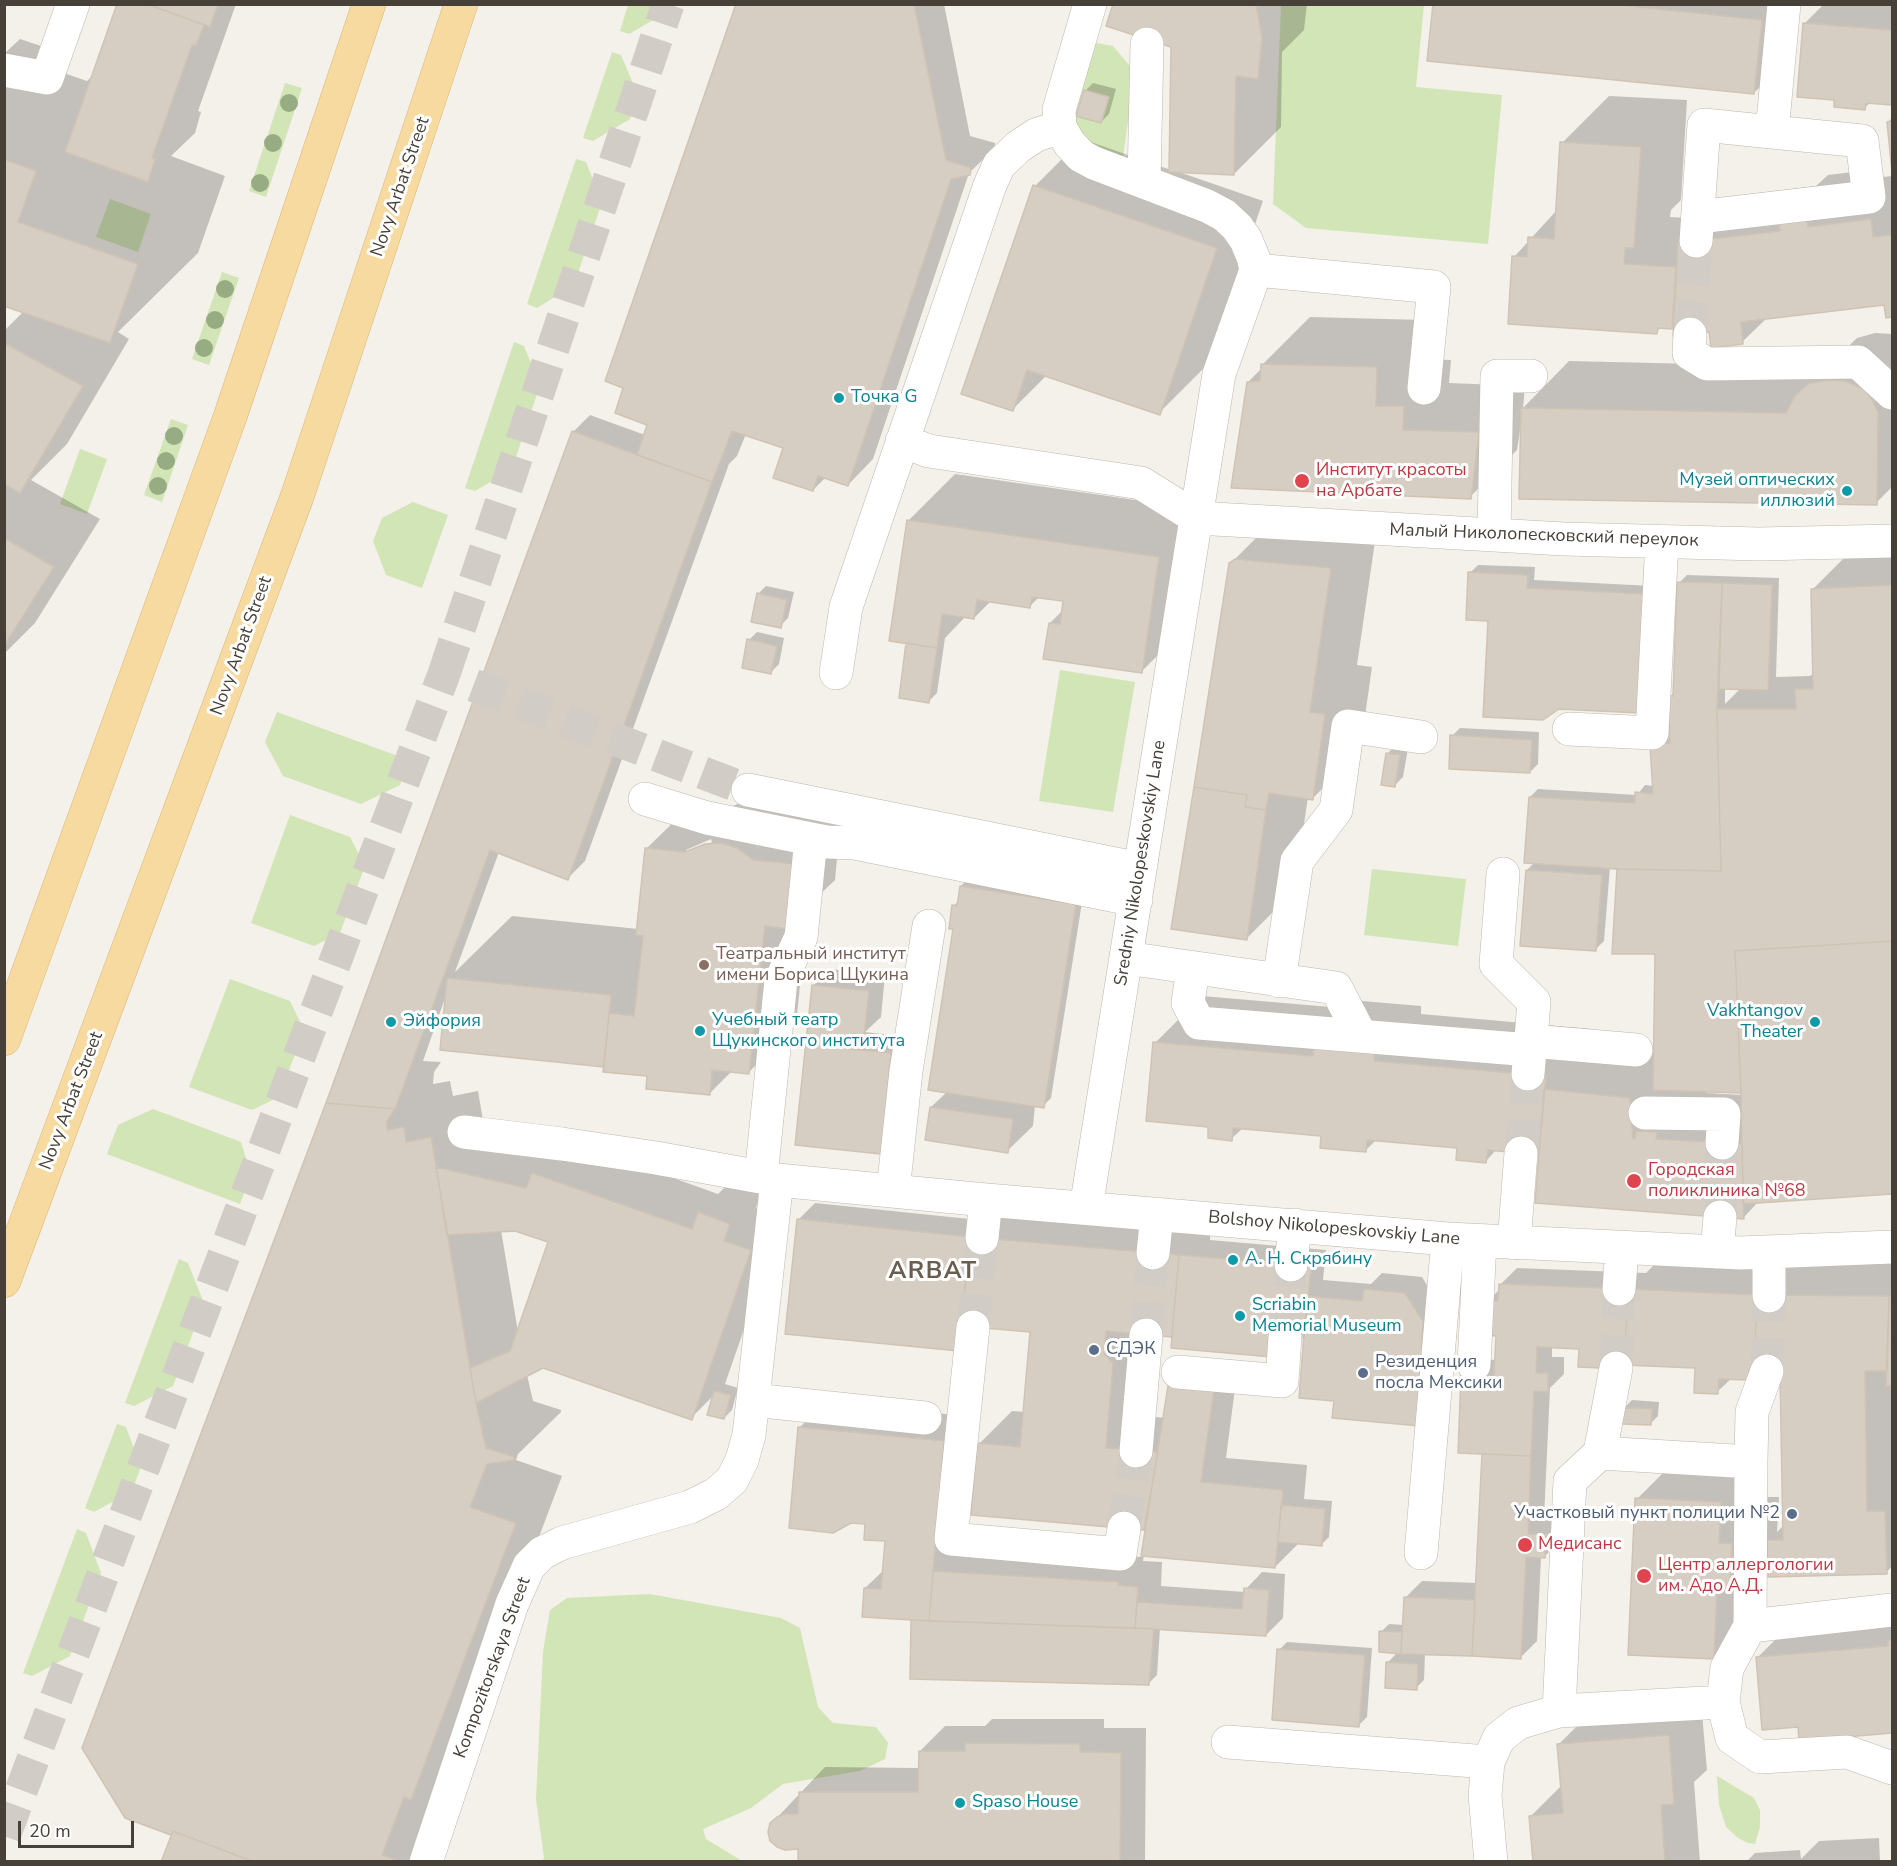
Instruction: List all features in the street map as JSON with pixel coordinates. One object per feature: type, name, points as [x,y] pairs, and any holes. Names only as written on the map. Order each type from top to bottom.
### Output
[{"type":"main road","points":[[4,1039],[230,417],[369,4]]},
{"type":"main road","name":"Novy Arbat Street","points":[[4,1281],[297,497],[461,4]]},
{"type":"street","points":[[4,70],[47,78],[73,4]]},
{"type":"street","points":[[1090,4],[1059,110],[1060,127],[1069,143],[1081,156],[1094,163],[1208,206],[1224,215],[1237,227],[1246,240],[1256,270],[1434,287],[1424,388]]},
{"type":"street","points":[[1772,132],[1784,4]]},
{"type":"street","points":[[1143,182],[1147,44]]},
{"type":"street","points":[[1704,125],[1772,132],[1862,141],[1869,197],[1697,229],[1704,125]]},
{"type":"street","points":[[836,672],[846,608],[990,185],[999,165],[1018,147],[1036,135],[1060,127]]},
{"type":"street","name":"Sredniy Nikolopeskovskiy Lane","points":[[1086,1208],[1219,374],[1256,270]]},
{"type":"street","points":[[1690,334],[1689,353],[1707,364],[1858,362],[1893,393]]},
{"type":"street","points":[[1494,536],[1497,376],[1532,376]]},
{"type":"street","points":[[902,441],[929,451],[1140,483],[1197,518]]},
{"type":"street","name":"Малый Николопесковский переулок","points":[[1197,518],[1494,536],[1759,544],[1893,541]]},
{"type":"street","points":[[1569,729],[1652,733],[1662,541]]},
{"type":"street","points":[[1279,981],[1297,861],[1336,810],[1348,726],[1421,737]]},
{"type":"street","points":[[748,790],[1138,884]]},
{"type":"street","points":[[645,799],[707,818],[827,842],[855,843],[1138,884]]},
{"type":"street","name":"Kompozitorskaya Street","points":[[426,1862],[512,1604],[529,1566],[542,1553],[562,1543],[690,1507],[716,1494],[732,1480],[742,1460],[749,1435],[753,1400],[781,980],[801,937],[811,839]]},
{"type":"street","points":[[1503,874],[1496,964],[1534,1002],[1529,1055]]},
{"type":"street","points":[[893,1191],[906,1071],[929,926]]},
{"type":"street","points":[[1126,958],[1336,988],[1361,1036]]},
{"type":"street","points":[[1193,968],[1188,1003],[1199,1023],[1361,1036],[1529,1055],[1636,1050]]},
{"type":"street","points":[[1645,1113],[1724,1114],[1722,1143]]},
{"type":"street","name":"Bolshoy Nikolopeskovskiy Lane","points":[[464,1132],[621,1152],[769,1179],[986,1200],[1448,1239],[1769,1253],[1893,1247]]},
{"type":"street","points":[[1514,1243],[1521,1153]]},
{"type":"street","points":[[982,1238],[986,1200]]},
{"type":"street","points":[[1153,1253],[1157,1214]]},
{"type":"street","points":[[1717,1252],[1720,1217]]},
{"type":"street","points":[[1291,1264],[1295,1225]]},
{"type":"street","points":[[1421,1552],[1448,1239]]},
{"type":"street","points":[[1474,1365],[1480,1241]]},
{"type":"street","points":[[1619,1289],[1622,1248]]},
{"type":"street","points":[[1768,1296],[1769,1253]]},
{"type":"street","points":[[973,1327],[951,1539],[1120,1554],[1124,1528]]},
{"type":"street","points":[[1136,1450],[1146,1335]]},
{"type":"street","points":[[1178,1372],[1282,1381],[1285,1336]]},
{"type":"street","points":[[1559,1711],[1570,1481],[1600,1453],[1616,1368]]},
{"type":"street","points":[[1767,1371],[1752,1412],[1750,1626],[1727,1668],[1723,1702],[1732,1738],[1760,1757],[1847,1752],[1893,1768]]},
{"type":"street","points":[[753,1400],[925,1418]]},
{"type":"street","points":[[1600,1453],[1751,1462]]},
{"type":"street","points":[[1750,1626],[1893,1610]]},
{"type":"street","points":[[1491,1862],[1485,1796],[1488,1762],[1498,1738],[1518,1723],[1559,1711],[1723,1702]]},
{"type":"street","points":[[1228,1742],[1488,1762]]},
{"type":"green space","points":[[628,5],[669,5],[667,12],[629,34],[620,31]]},
{"type":"green space","points":[[1281,5],[1424,5],[1416,87],[1502,95],[1488,244],[1306,228],[1273,204]]},
{"type":"green space","points":[[1091,42],[1113,46],[1135,72],[1123,157],[1099,153],[1065,116]]},
{"type":"green space","points":[[612,52],[621,55],[638,95],[630,119],[593,141],[583,138]]},
{"type":"green space","points":[[285,83],[302,88],[266,197],[249,191]]},
{"type":"green space","points":[[576,159],[586,162],[602,202],[574,285],[537,308],[527,304]]},
{"type":"green space","points":[[110,199],[151,214],[138,252],[96,237]]},
{"type":"green space","points":[[222,272],[239,278],[209,365],[192,359]]},
{"type":"green space","points":[[514,342],[524,346],[540,385],[512,469],[475,491],[465,488]]},
{"type":"green space","points":[[171,419],[188,425],[162,502],[144,495]]},
{"type":"green space","points":[[80,449],[107,459],[87,514],[60,504]]},
{"type":"green space","points":[[413,502],[448,515],[422,588],[386,575],[373,541],[382,518]]},
{"type":"green space","points":[[1060,670],[1135,682],[1113,812],[1039,801]]},
{"type":"green space","points":[[277,712],[409,760],[400,785],[361,804],[283,776],[265,742]]},
{"type":"green space","points":[[290,815],[350,837],[365,866],[340,933],[314,946],[251,923]]},
{"type":"green space","points":[[1372,869],[1466,879],[1458,946],[1364,935]]},
{"type":"green space","points":[[230,979],[290,1001],[304,1030],[279,1097],[252,1110],[189,1087]]},
{"type":"green space","points":[[153,1109],[241,1142],[251,1175],[240,1204],[107,1154],[118,1125]]},
{"type":"green space","points":[[179,1259],[188,1263],[204,1303],[173,1386],[134,1406],[125,1403]]},
{"type":"green space","points":[[117,1424],[126,1427],[141,1467],[132,1491],[94,1512],[85,1508]]},
{"type":"green space","points":[[77,1529],[86,1533],[101,1573],[70,1656],[32,1676],[23,1673]]},
{"type":"green space","points":[[650,1594],[781,1618],[800,1628],[818,1707],[833,1723],[876,1727],[888,1743],[885,1759],[860,1771],[783,1784],[751,1808],[703,1829],[706,1839],[742,1861],[542,1861],[544,1858],[536,1799],[543,1652],[550,1610],[567,1598]]},
{"type":"green space","points":[[1717,1776],[1754,1798],[1760,1810],[1760,1827],[1755,1844],[1738,1838],[1726,1827],[1719,1805]]},
{"type":"building","points":[[117,4],[147,4],[204,25],[196,46],[192,45],[152,158],[155,159],[148,182],[65,152]]},
{"type":"building","points":[[147,4],[218,4],[210,27]]},
{"type":"building","points":[[736,4],[914,4],[946,160],[971,168],[970,175],[951,179],[848,486],[818,476],[813,491],[773,478],[783,448],[732,431],[712,482],[637,455],[647,425],[615,413],[623,388],[605,381]]},
{"type":"building","points":[[1113,4],[1256,4],[1262,38],[1258,79],[1236,76],[1234,175],[1169,172],[1171,47],[1106,26]]},
{"type":"building","points":[[1433,4],[1611,4],[1762,20],[1754,94],[1427,61]]},
{"type":"building","points":[[1803,23],[1892,30],[1892,105],[1866,103],[1865,110],[1834,107],[1834,100],[1797,97]]},
{"type":"building","points":[[1084,90],[1109,97],[1101,123],[1076,116]]},
{"type":"building","points":[[1892,121],[1892,172],[1887,122]]},
{"type":"building","points":[[1560,142],[1641,147],[1634,248],[1625,248],[1624,264],[1676,267],[1672,329],[1658,328],[1657,334],[1508,324],[1512,256],[1527,257],[1528,237],[1554,239]]},
{"type":"building","points":[[6,160],[36,171],[18,222],[138,264],[110,343],[4,306],[4,165]]},
{"type":"building","points":[[1033,185],[1217,248],[1160,415],[1027,370],[1013,411],[961,394]]},
{"type":"building","points":[[1807,218],[1808,227],[1871,219],[1873,237],[1892,235],[1892,317],[1886,318],[1884,305],[1741,322],[1743,344],[1711,348],[1709,332],[1673,336],[1678,243],[1780,231],[1779,221]]},
{"type":"building","points":[[4,343],[83,386],[20,493],[4,484]]},
{"type":"building","points":[[1261,364],[1377,367],[1376,406],[1404,406],[1403,430],[1479,432],[1471,499],[1231,488],[1247,382],[1260,381]]},
{"type":"building","points":[[1827,380],[1845,381],[1866,390],[1878,413],[1877,505],[1519,499],[1521,408],[1786,413],[1795,396],[1808,384]]},
{"type":"building","points":[[572,431],[712,482],[568,880],[490,850],[395,1109],[326,1103]]},
{"type":"building","points":[[907,520],[1159,557],[1142,673],[1043,659],[1049,623],[1060,624],[1063,601],[1032,597],[1030,608],[977,600],[974,619],[942,614],[937,648],[889,641]]},
{"type":"building","points":[[4,538],[54,567],[4,646]]},
{"type":"building","points":[[1235,559],[1331,568],[1310,712],[1325,714],[1313,800],[1269,793],[1266,810],[1245,807],[1247,795],[1194,787],[1229,563]]},
{"type":"building","points":[[1468,572],[1528,575],[1527,588],[1645,594],[1639,713],[1559,709],[1543,720],[1483,717],[1488,621],[1466,620]]},
{"type":"building","points":[[1677,582],[1722,583],[1717,709],[1721,871],[1617,869],[1524,863],[1529,797],[1635,803],[1635,792],[1653,794],[1650,744],[1670,743],[1668,697],[1673,696]]},
{"type":"building","points":[[1722,583],[1772,585],[1768,690],[1719,689]]},
{"type":"building","points":[[1892,585],[1892,941],[1735,951],[1741,1093],[1653,1090],[1655,954],[1612,954],[1617,869],[1721,871],[1717,709],[1796,709],[1795,689],[1813,689],[1811,589]]},
{"type":"building","points":[[757,593],[787,600],[781,628],[751,622]]},
{"type":"building","points":[[747,639],[777,646],[771,674],[742,668]]},
{"type":"building","points":[[906,643],[937,648],[929,703],[899,698]]},
{"type":"building","points":[[1450,735],[1532,740],[1530,773],[1449,769]]},
{"type":"building","points":[[1386,753],[1400,755],[1395,787],[1381,785]]},
{"type":"building","points":[[1194,787],[1247,795],[1245,807],[1266,810],[1247,940],[1171,929]]},
{"type":"building","points":[[721,843],[737,848],[753,860],[795,864],[788,929],[765,926],[749,1074],[712,1070],[710,1095],[646,1089],[647,1076],[603,1072],[609,1013],[634,1016],[643,936],[636,935],[645,848],[685,852],[705,844]]},
{"type":"building","points":[[1526,870],[1602,875],[1596,951],[1520,946]]},
{"type":"building","points":[[960,886],[1076,904],[1044,1108],[928,1090],[953,929],[949,929],[952,905],[957,906]]},
{"type":"building","name":"Vakhtangov Theater","points":[[1892,941],[1892,1194],[1743,1204],[1735,951]]},
{"type":"building","points":[[447,978],[611,995],[604,1067],[440,1050]]},
{"type":"building","points":[[812,985],[869,991],[864,1035],[852,1034],[850,1049],[891,1053],[881,1154],[795,1145]]},
{"type":"building","points":[[1153,1042],[1313,1056],[1313,1047],[1375,1052],[1374,1061],[1546,1076],[1539,1155],[1488,1150],[1486,1163],[1456,1160],[1457,1148],[1367,1140],[1366,1152],[1342,1150],[1320,1148],[1321,1136],[1233,1128],[1232,1141],[1208,1138],[1208,1127],[1146,1121]]},
{"type":"building","points":[[1544,1089],[1630,1098],[1633,1139],[1636,1131],[1657,1132],[1656,1139],[1742,1144],[1744,1219],[1535,1203]]},
{"type":"building","points":[[326,1103],[395,1109],[387,1121],[387,1130],[404,1127],[406,1142],[431,1137],[476,1403],[486,1448],[514,1457],[514,1460],[487,1464],[470,1507],[516,1523],[411,1800],[404,1797],[382,1855],[396,1860],[395,1862],[254,1862],[173,1831],[171,1835],[125,1818],[82,1748]]},
{"type":"building","points":[[930,1107],[1013,1119],[1008,1153],[925,1140]]},
{"type":"building","points":[[436,1167],[526,1188],[532,1173],[692,1229],[698,1212],[730,1224],[724,1241],[751,1250],[692,1420],[543,1368],[476,1403],[470,1368],[510,1351],[548,1242],[515,1231],[447,1235]]},
{"type":"building","points":[[797,1219],[970,1237],[959,1351],[785,1334]]},
{"type":"building","points":[[970,1237],[1179,1255],[1172,1337],[1106,1331],[1104,1354],[1113,1363],[1106,1448],[1158,1452],[1144,1530],[971,1515],[977,1443],[1020,1447],[1030,1332],[961,1326]]},
{"type":"building","name":"Scriabin Memorial Museum","points":[[1179,1255],[1311,1266],[1304,1338],[1274,1336],[1272,1357],[1171,1348]]},
{"type":"building","points":[[1499,1284],[1628,1289],[1624,1369],[1578,1367],[1579,1349],[1537,1347],[1536,1373],[1548,1373],[1548,1392],[1534,1391],[1531,1456],[1458,1453],[1461,1375],[1494,1376],[1496,1336],[1485,1335],[1486,1301],[1498,1301]]},
{"type":"building","name":"Резиденция посла Мексики","points":[[1364,1289],[1405,1293],[1423,1322],[1421,1348],[1427,1348],[1420,1426],[1332,1418],[1334,1401],[1299,1398],[1307,1296],[1362,1301]]},
{"type":"building","points":[[1628,1289],[1757,1295],[1754,1370],[1749,1370],[1749,1380],[1719,1379],[1718,1394],[1694,1393],[1695,1368],[1624,1365]]},
{"type":"building","points":[[1757,1295],[1889,1296],[1887,1371],[1865,1371],[1867,1511],[1885,1511],[1887,1574],[1768,1577],[1767,1540],[1783,1540],[1780,1372],[1754,1370]]},
{"type":"building","points":[[1889,1296],[1892,1296],[1892,1386],[1886,1386]]},
{"type":"building","points":[[1168,1386],[1214,1390],[1201,1482],[1283,1490],[1275,1568],[1141,1556]]},
{"type":"building","points":[[714,1391],[731,1395],[724,1419],[707,1415]]},
{"type":"building","points":[[1622,1408],[1652,1409],[1651,1425],[1622,1424]]},
{"type":"building","points":[[798,1427],[944,1441],[929,1621],[862,1617],[864,1588],[881,1589],[885,1541],[864,1540],[865,1524],[851,1523],[833,1533],[789,1528]]},
{"type":"building","points":[[1482,1454],[1531,1456],[1528,1534],[1546,1534],[1545,1558],[1526,1557],[1521,1659],[1472,1656]]},
{"type":"building","points":[[1635,1498],[1721,1502],[1719,1543],[1732,1544],[1730,1588],[1717,1587],[1714,1659],[1628,1655]]},
{"type":"building","points":[[1281,1505],[1325,1509],[1322,1546],[1278,1542]]},
{"type":"building","points":[[933,1571],[1119,1582],[1118,1585],[1138,1587],[1135,1628],[929,1621]]},
{"type":"building","points":[[1244,1588],[1269,1590],[1266,1636],[1135,1628],[1137,1602],[1242,1609]]},
{"type":"building","points":[[1404,1597],[1475,1600],[1472,1656],[1401,1654]]},
{"type":"building","points":[[911,1620],[1154,1629],[1149,1685],[910,1679]]},
{"type":"building","points":[[1379,1631],[1402,1632],[1401,1654],[1379,1652]]},
{"type":"building","points":[[1888,1640],[1892,1640],[1892,1733],[1799,1741],[1798,1727],[1762,1730],[1756,1657],[1888,1646]]},
{"type":"building","points":[[1277,1649],[1365,1655],[1359,1727],[1272,1720]]},
{"type":"building","points":[[1386,1662],[1418,1664],[1417,1690],[1385,1688]]},
{"type":"building","points":[[1669,1735],[1674,1804],[1661,1805],[1665,1862],[1533,1862],[1529,1816],[1563,1813],[1557,1744]]},
{"type":"building","name":"Spaso House","points":[[965,1743],[1080,1744],[1080,1752],[1121,1753],[1120,1862],[798,1862],[798,1849],[785,1850],[770,1841],[768,1832],[770,1823],[785,1814],[798,1814],[799,1792],[918,1792],[919,1751],[965,1751]]},
{"type":"building","points":[[173,1831],[254,1862],[161,1862]]},
{"type":"tunnel","points":[[444,674],[668,4]]},
{"type":"tunnel","points":[[1690,334],[1696,241]]},
{"type":"tunnel","points":[[4,1836],[444,674],[748,790]]},
{"type":"tunnel","points":[[1521,1153],[1528,1074]]},
{"type":"tunnel","points":[[1720,1217],[1722,1143]]},
{"type":"tunnel","points":[[973,1327],[982,1238]]},
{"type":"tunnel","points":[[1146,1335],[1153,1253]]},
{"type":"tunnel","points":[[1285,1336],[1291,1265]]},
{"type":"tunnel","points":[[1616,1368],[1619,1289]]},
{"type":"tunnel","points":[[1767,1371],[1769,1296]]},
{"type":"tunnel","points":[[1124,1528],[1136,1451]]},
{"type":"place","name":"Точка G","points":[[839,398]]},
{"type":"place","name":"Институт красоты на Арбате","points":[[1302,481]]},
{"type":"place","name":"Музей оптических иллюзий","points":[[1847,491]]},
{"type":"place","name":"Театральный институт имени Бориса Щукина","points":[[704,965]]},
{"type":"place","name":"Эйфория","points":[[391,1022]]},
{"type":"place","name":"Vakhtangov Theater","points":[[1815,1022]]},
{"type":"place","name":"Учебный театр Щукинского института","points":[[700,1031]]},
{"type":"place","name":"Городская поликлиника №68","points":[[1634,1181]]},
{"type":"place","name":"А. Н. Скрябину","points":[[1233,1260]]},
{"type":"place","name":"Scriabin Memorial Museum","points":[[1240,1316]]},
{"type":"place","name":"СДЭК","points":[[1094,1350]]},
{"type":"place","name":"Резиденция посла Мексики","points":[[1363,1373]]},
{"type":"place","name":"Участковый пункт полиции №2","points":[[1792,1514]]},
{"type":"place","name":"Медисанс","points":[[1525,1545]]},
{"type":"place","name":"Центр аллергологии им. Адо А.Д.","points":[[1644,1576]]},
{"type":"place","name":"Spaso House","points":[[960,1803]]},
{"type":"district","name":"ARBAT","points":[[933,1272]]}]
